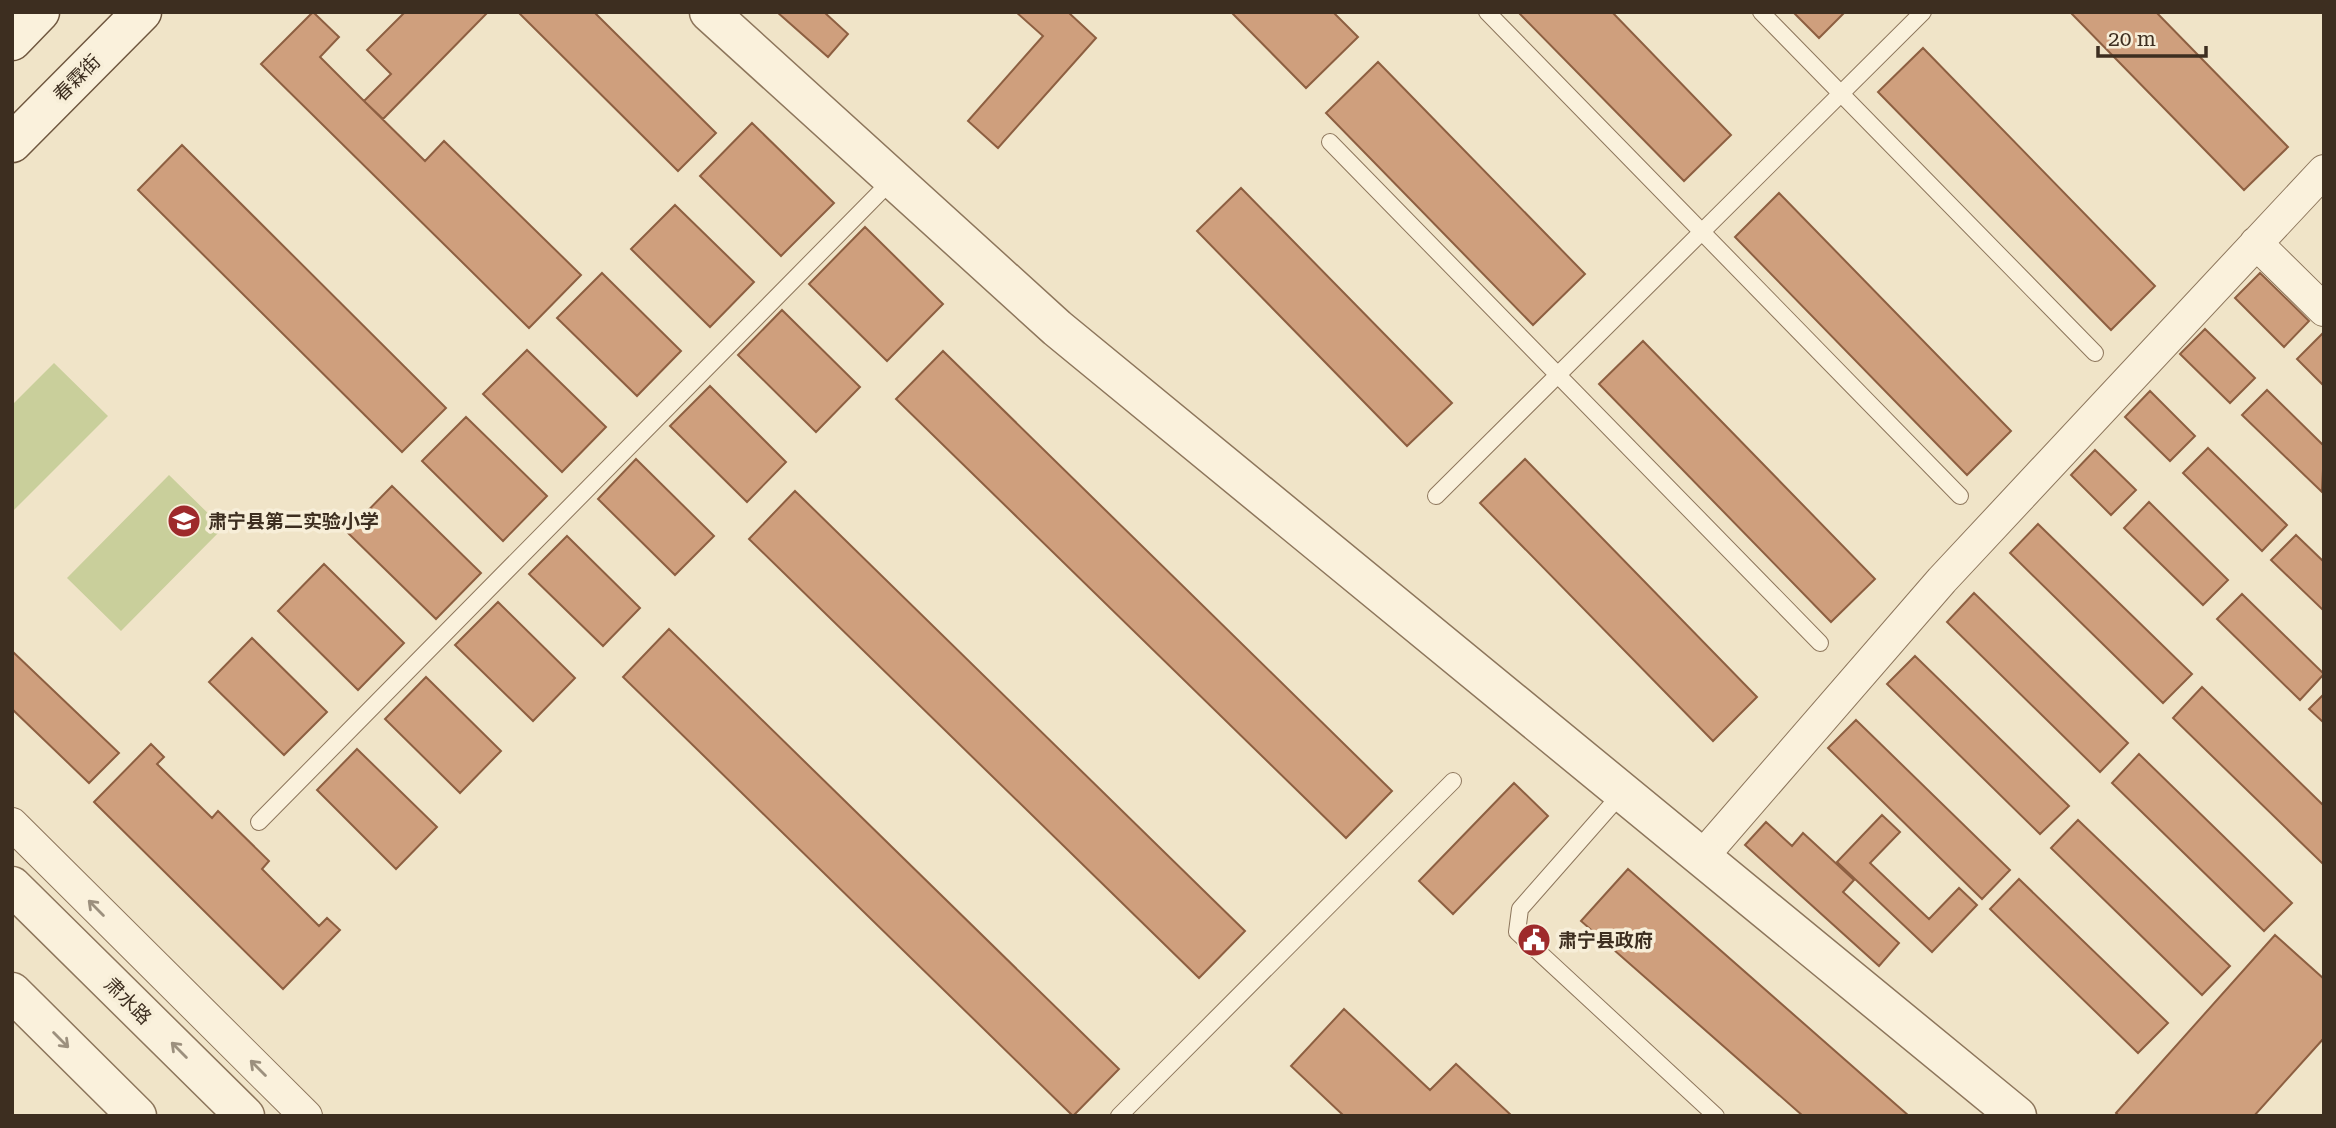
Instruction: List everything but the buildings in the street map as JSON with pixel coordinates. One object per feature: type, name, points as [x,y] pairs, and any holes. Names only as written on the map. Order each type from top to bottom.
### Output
[{"type":"street","points":[[12,41],[40,12]]},
{"type":"street","name":"春霖街","points":[[12,143],[142,12]]},
{"type":"street","points":[[709,12],[1057,328],[2017,1116]]},
{"type":"street","points":[[1700,858],[1942,580],[2324,171]]},
{"type":"street","points":[[2256,243],[2324,310]]},
{"type":"street","points":[[12,824],[306,1116]]},
{"type":"street","name":"肃水路","points":[[12,886],[245,1116]]},
{"type":"street","points":[[12,992],[137,1116]]},
{"type":"lane","points":[[1487,12],[1960,496]]},
{"type":"lane","points":[[1761,12],[2095,354]]},
{"type":"lane","points":[[1436,496],[1923,12]]},
{"type":"lane","points":[[1330,142],[1820,643]]},
{"type":"lane","points":[[259,822],[893,179]]},
{"type":"lane","points":[[1119,1116],[1453,781]]},
{"type":"lane","points":[[1622,793],[1520,909],[1517,932],[1717,1116]]},
{"type":"green space","points":[[54,363],[108,416],[12,512],[12,405]]},
{"type":"green space","points":[[169,475],[223,528],[121,631],[67,578]]},
{"type":"place","name":"肃宁县第二实验小学","points":[[184,521]]},
{"type":"place","name":"肃宁县政府","points":[[1534,940]]}]
